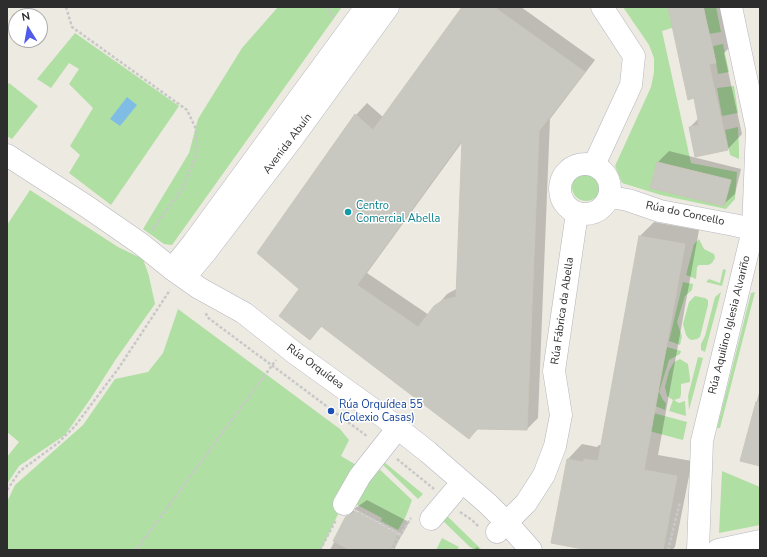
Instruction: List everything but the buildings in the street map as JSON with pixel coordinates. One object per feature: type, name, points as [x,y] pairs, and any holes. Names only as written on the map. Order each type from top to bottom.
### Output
[{"type":"street","name":"Avenida Abuín","points":[[184,277],[193,243],[358,19],[388,7]]},
{"type":"street","points":[[594,164],[631,85],[634,56],[602,7]]},
{"type":"street","name":"Rúa Aquilino Iglesia Alvariño","points":[[698,550],[702,442],[757,231],[757,129],[731,7]]},
{"type":"street","name":"Rúa Orquídea","points":[[7,155],[86,206],[141,244],[184,277],[275,362],[355,411],[387,443],[450,497],[531,550]]},
{"type":"street","points":[[580,164],[594,164],[605,172],[611,184],[610,197],[602,208],[590,214],[577,213],[566,205],[560,194],[561,180],[568,169],[580,164]]},
{"type":"street","name":"Rúa do Concello","points":[[610,197],[628,200],[660,211],[726,223],[757,231]]},
{"type":"street","name":"Rúa Fábrica da Abella","points":[[496,528],[526,503],[544,475],[555,446],[561,415],[554,371],[577,213]]},
{"type":"street","name":"Rúa Orquídea","points":[[184,277],[244,313],[296,354],[385,418],[428,452],[496,528],[512,550]]},
{"type":"street","points":[[344,504],[360,476],[387,443]]},
{"type":"street","points":[[421,519],[450,497]]},
{"type":"street","points":[[718,550],[760,541]]},
{"type":"path","points":[[66,7],[72,26],[187,110],[196,129],[196,156],[182,189],[141,244]]},
{"type":"path","points":[[326,7],[358,19]]},
{"type":"path","points":[[7,490],[20,471],[58,443],[75,426],[122,364],[184,277],[204,301],[207,317],[275,362],[387,443],[424,480],[450,497],[462,515],[496,528]]},
{"type":"path","points":[[136,550],[275,362]]},
{"type":"path","points":[[668,550],[680,500]]},
{"type":"path","points":[[320,550],[344,504],[401,534]]},
{"type":"path","points":[[392,550],[401,534],[421,519]]},
{"type":"green space","points":[[278,7],[342,7],[172,245],[164,244],[143,229],[189,153],[198,119],[242,48]]},
{"type":"green space","points":[[623,7],[671,7],[675,27],[662,31],[691,163],[737,172],[735,199],[726,209],[661,195],[622,183],[615,166],[651,87],[654,72],[654,58],[649,45]]},
{"type":"green space","points":[[704,7],[716,7],[721,32],[709,34]]},
{"type":"green space","points":[[75,33],[179,106],[111,205],[69,173],[80,155],[70,146],[93,108],[69,84],[79,69],[69,63],[51,88],[37,79]]},
{"type":"green space","points":[[723,44],[729,72],[718,74],[713,46]]},
{"type":"green space","points":[[9,83],[38,106],[12,139],[7,136],[7,85]]},
{"type":"green space","points":[[734,86],[738,113],[722,116],[717,88]]},
{"type":"green space","points":[[738,127],[739,159],[730,155],[725,130]]},
{"type":"green space","points":[[586,173],[596,177],[600,187],[596,197],[586,201],[576,197],[572,187],[576,177]]},
{"type":"green space","points":[[30,190],[118,247],[143,259],[149,276],[155,304],[65,435],[19,466],[7,484],[7,457],[19,442],[7,432],[7,225]]},
{"type":"green space","points":[[699,239],[704,249],[714,254],[715,258],[712,263],[708,265],[699,265],[697,267],[696,279],[686,275],[694,244]]},
{"type":"green space","points":[[723,269],[726,270],[722,286],[706,282],[709,279],[720,283]]},
{"type":"green space","points":[[683,282],[693,284],[692,290],[685,296],[677,322],[682,336],[680,345],[669,341]]},
{"type":"green space","points":[[721,292],[705,352],[701,350],[701,344],[705,336],[715,297]]},
{"type":"green space","points":[[755,292],[720,428],[717,428],[751,293]]},
{"type":"green space","points":[[695,296],[708,300],[708,305],[700,337],[692,340],[686,335],[683,324],[689,302]]},
{"type":"green space","points":[[178,309],[340,429],[349,440],[341,456],[358,466],[358,472],[321,550],[7,550],[7,502],[15,485],[83,425],[115,379],[148,372],[163,353]]},
{"type":"green space","points":[[667,347],[681,351],[680,354],[669,360],[659,392],[666,403],[665,410],[653,405]]},
{"type":"green space","points":[[698,357],[703,358],[689,410],[688,396]]},
{"type":"green space","points":[[680,359],[688,364],[690,382],[681,384],[680,398],[674,400],[679,403],[685,401],[686,416],[669,411],[673,400],[667,396],[665,387],[669,371],[674,362]]},
{"type":"green space","points":[[650,412],[687,422],[683,440],[645,430]]},
{"type":"green space","points":[[384,462],[423,494],[418,499],[382,464]]},
{"type":"green space","points":[[375,465],[412,500],[406,516],[398,530],[381,521],[382,518],[350,501]]},
{"type":"green space","points":[[722,471],[760,487],[760,525],[719,533]]},
{"type":"green space","points":[[445,514],[482,550],[475,550],[470,547],[440,518]]},
{"type":"green space","points":[[442,538],[459,547],[457,550],[436,550]]},
{"type":"water","points":[[127,97],[137,105],[120,126],[110,119]]},
{"type":"place","name":"Centro Comercial Abella","points":[[348,212]]},
{"type":"place","name":"Rúa Orquídea 55 (Colexio Casas)","points":[[331,411]]}]
